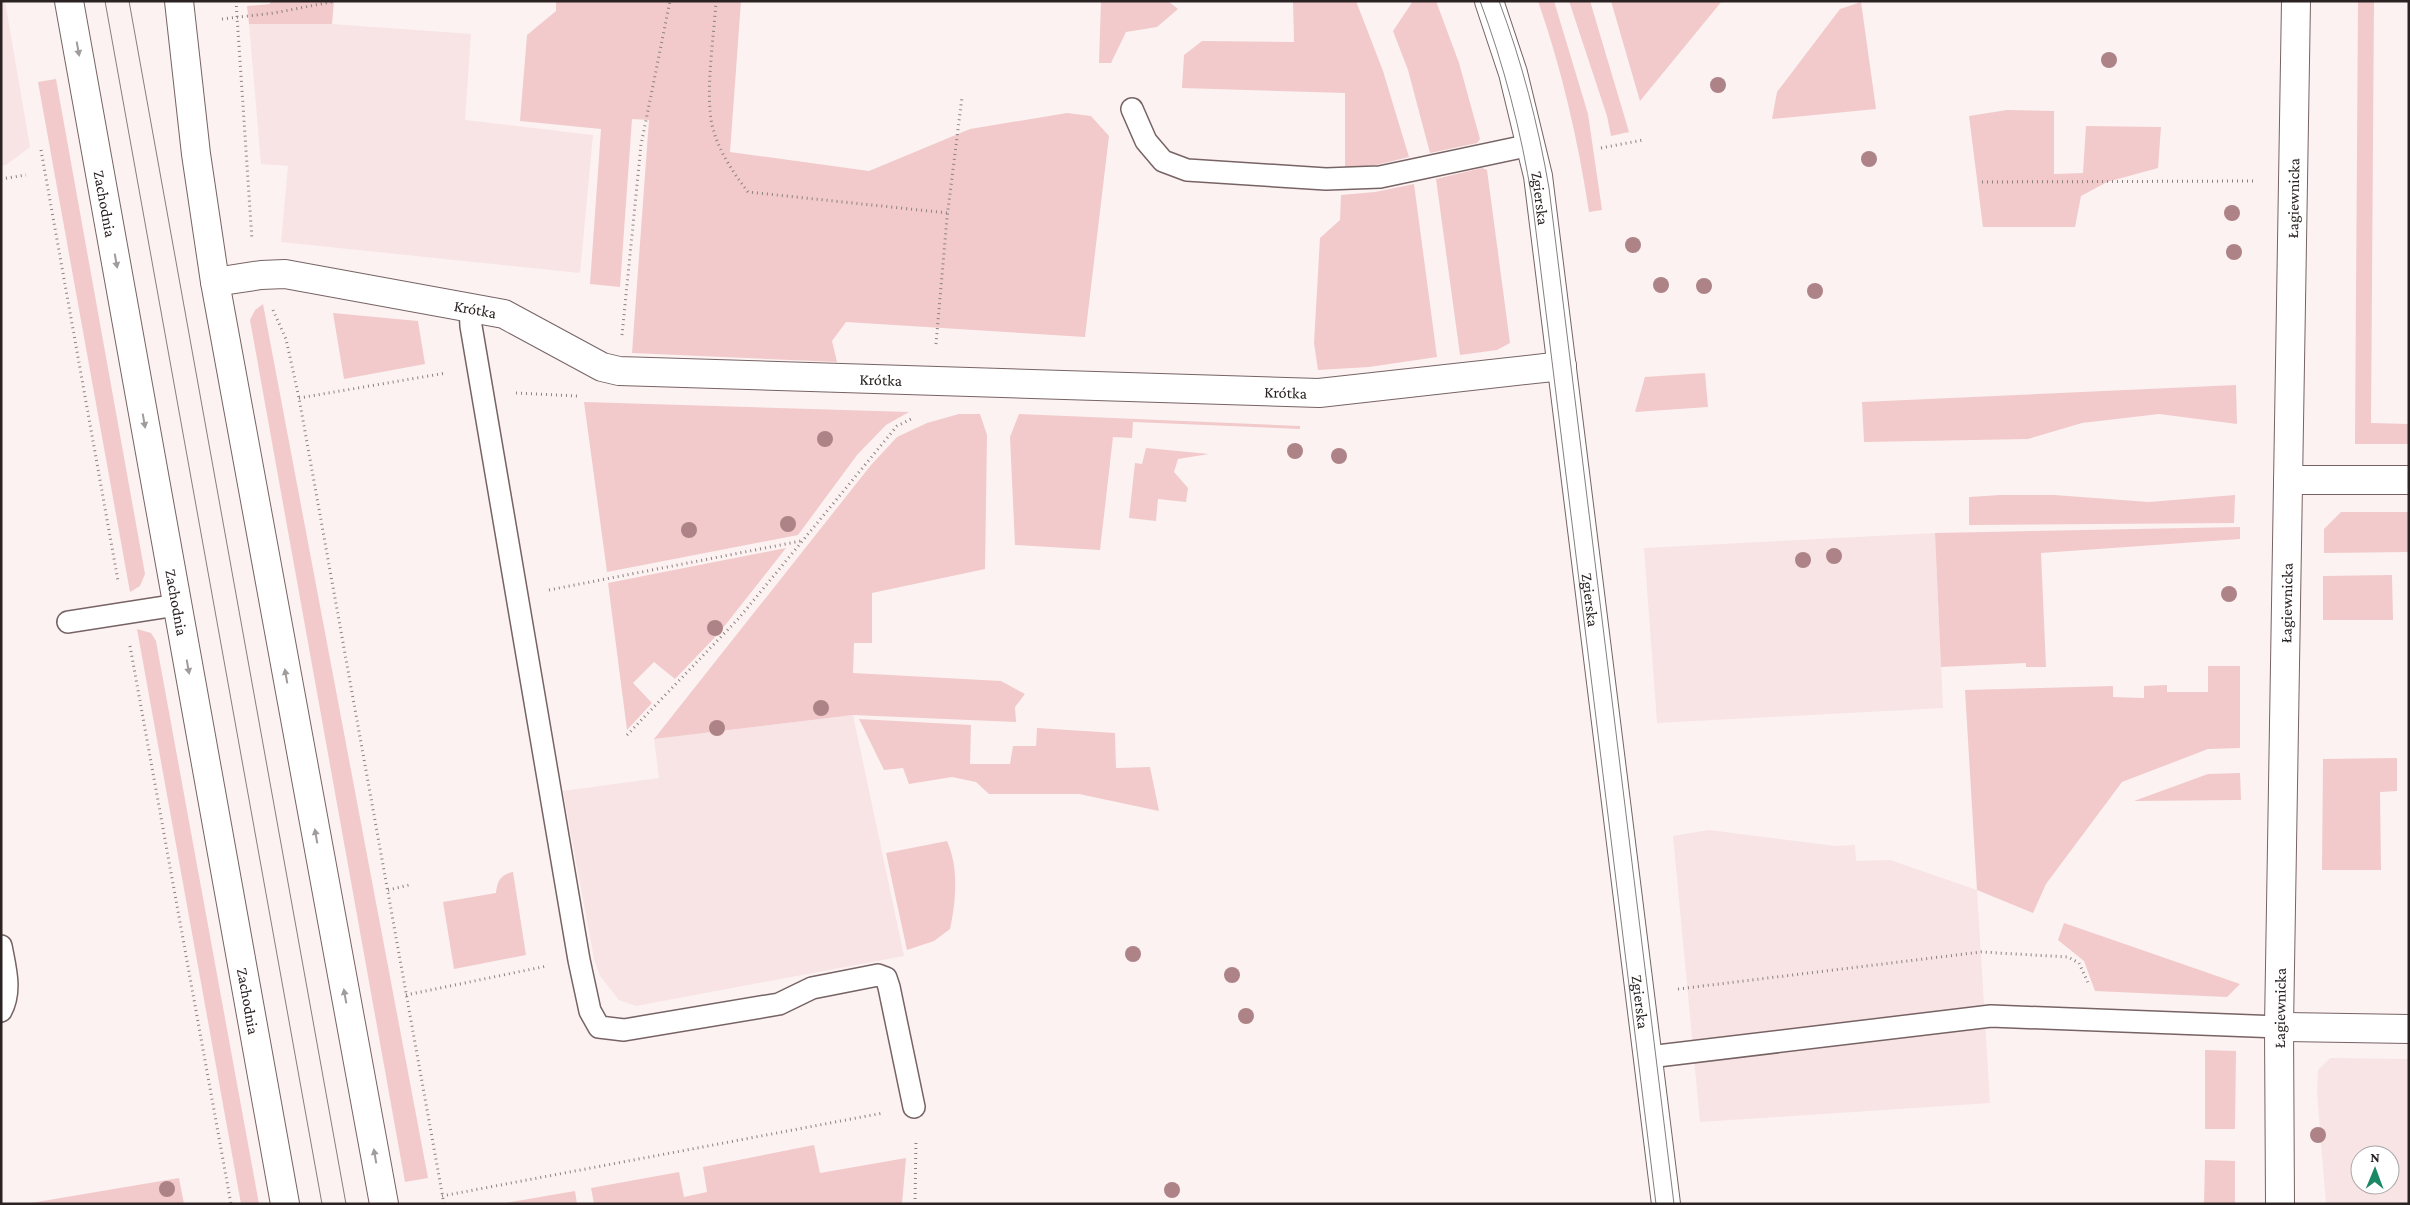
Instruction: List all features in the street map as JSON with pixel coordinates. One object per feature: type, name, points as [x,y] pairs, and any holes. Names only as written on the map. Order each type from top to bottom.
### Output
[{"type":"street","name":"Zachodnia","points":[[69,1],[285,1204]]},
{"type":"street","points":[[179,1],[195,144],[215,282],[384,1204]]},
{"type":"street","name":"Zgierska","points":[[1489,1],[1514,73],[1538,176],[1666,1204]]},
{"type":"street","name":"Łagiewnicka","points":[[2280,1204],[2279,1027],[2296,1]]},
{"type":"street","name":"Krótka","points":[[215,282],[261,275],[284,274],[470,306],[504,314],[602,367],[619,371],[1319,393],[1562,366]]},
{"type":"street","points":[[2288,480],[2409,480]]},
{"type":"street","points":[[2279,1027],[2409,1029]]},
{"type":"lane","points":[[1132,109],[1146,141],[1163,161],[1187,170],[1326,179],[1380,176],[1532,145]]},
{"type":"lane","points":[[470,306],[471,326],[484,392],[579,960],[590,1011],[599,1027],[624,1030],[779,1004],[812,988],[878,975],[886,978],[914,1107]]},
{"type":"lane","points":[[68,622],[177,605]]},
{"type":"lane","points":[[1,946],[8,985],[6,1002],[1,1011]]},
{"type":"lane","points":[[1648,1057],[1991,1016],[2279,1027]]},
{"type":"path","points":[[236,1],[253,251],[269,301],[286,339],[299,398],[444,1204]]},
{"type":"path","points":[[222,19],[274,13],[336,1]]},
{"type":"path","points":[[619,371],[641,144],[670,1]]},
{"type":"path","points":[[716,1],[710,98],[712,125],[726,163],[748,192],[948,213]]},
{"type":"path","points":[[932,382],[948,213],[962,96]]},
{"type":"path","points":[[1601,148],[1643,140]]},
{"type":"path","points":[[41,150],[231,1204]]},
{"type":"path","points":[[1,179],[26,175]]},
{"type":"path","points":[[1982,182],[2255,181]]},
{"type":"path","points":[[299,398],[445,372],[484,392]]},
{"type":"path","points":[[627,736],[739,618],[897,426],[920,415]]},
{"type":"path","points":[[518,596],[801,541]]},
{"type":"path","points":[[388,890],[410,885]]},
{"type":"path","points":[[1678,989],[1981,952],[2068,957],[2079,963],[2089,987]]},
{"type":"path","points":[[406,995],[579,960]]},
{"type":"path","points":[[442,1196],[914,1107],[915,1204]]},
{"type":"shaded area","points":[[1,1],[5,1],[30,147],[6,165],[1,166]]},
{"type":"shaded area","points":[[270,1],[334,1],[332,24],[249,24],[247,6],[270,4]]},
{"type":"shaded area","points":[[556,1],[741,1],[730,152],[869,171],[970,129],[1067,113],[1091,116],[1109,136],[1085,337],[846,322],[832,341],[837,362],[632,353],[649,120],[632,119],[620,287],[590,284],[601,129],[520,121],[527,35],[556,11]]},
{"type":"shaded area","points":[[1101,1],[1168,1],[1178,9],[1157,27],[1126,32],[1111,63],[1099,63]]},
{"type":"shaded area","points":[[1293,1],[1356,1],[1383,71],[1409,157],[1376,165],[1345,168],[1345,93],[1182,88],[1184,55],[1202,41],[1294,42]]},
{"type":"shaded area","points":[[1413,1],[1436,1],[1459,63],[1480,139],[1477,143],[1430,153],[1408,70],[1393,31]]},
{"type":"shaded area","points":[[1538,1],[1554,1],[1588,114],[1602,210],[1589,212],[1580,158],[1568,105],[1555,53]]},
{"type":"shaded area","points":[[1569,1],[1590,1],[1629,132],[1611,136],[1607,116]]},
{"type":"shaded area","points":[[1611,1],[1722,1],[1640,101]]},
{"type":"shaded area","points":[[2358,1],[2374,1],[2371,423],[2409,424],[2409,444],[2355,444]]},
{"type":"shaded area","points":[[1861,2],[1876,109],[1772,119],[1777,92],[1840,9]]},
{"type":"shaded area","points":[[249,24],[332,24],[471,34],[465,120],[593,135],[580,273],[281,242],[288,166],[261,164]]},
{"type":"shaded area","points":[[56,79],[145,574],[140,586],[130,592],[38,82]]},
{"type":"shaded area","points":[[2007,110],[2054,111],[2054,174],[2083,173],[2086,126],[2161,127],[2158,168],[2107,182],[2081,196],[2075,227],[1983,227],[1969,116]]},
{"type":"shaded area","points":[[1482,168],[1487,170],[1510,343],[1497,350],[1460,355],[1436,179]]},
{"type":"shaded area","points":[[1414,184],[1437,357],[1369,367],[1318,370],[1314,343],[1320,238],[1340,220],[1341,195],[1375,192]]},
{"type":"shaded area","points":[[263,304],[428,1178],[405,1182],[250,320],[255,310]]},
{"type":"shaded area","points":[[333,313],[418,321],[425,364],[344,379]]},
{"type":"shaded area","points":[[1705,373],[1708,407],[1635,412],[1645,377]]},
{"type":"shaded area","points":[[2236,385],[2237,424],[2159,414],[2082,423],[2028,439],[1864,442],[1862,402]]},
{"type":"shaded area","points":[[584,402],[909,412],[886,425],[857,455],[798,535],[607,572]]},
{"type":"shaded area","points":[[959,414],[980,414],[987,435],[985,569],[872,593],[872,643],[854,643],[853,673],[1001,681],[1025,694],[1015,707],[1016,722],[853,715],[654,739],[871,465],[897,437],[927,423]]},
{"type":"shaded area","points":[[1019,414],[1300,426],[1300,429],[1133,422],[1132,438],[1113,437],[1100,550],[1015,545],[1010,437]]},
{"type":"shaded area","points":[[1146,448],[1209,454],[1178,459],[1174,472],[1188,488],[1186,502],[1158,499],[1156,521],[1129,518],[1135,463],[1142,464]]},
{"type":"shaded area","points":[[2054,495],[2149,502],[2235,495],[2234,523],[1969,525],[1969,497]]},
{"type":"shaded area","points":[[2341,512],[2409,512],[2409,552],[2324,553],[2324,529]]},
{"type":"shaded area","points":[[2240,527],[2240,539],[2041,553],[2046,667],[2026,667],[2026,663],[1941,667],[1935,533]]},
{"type":"shaded area","points":[[1935,533],[1943,708],[1657,723],[1644,548]]},
{"type":"shaded area","points":[[786,548],[719,633],[675,679],[654,662],[633,683],[652,703],[627,730],[608,583]]},
{"type":"shaded area","points":[[2392,575],[2393,620],[2323,620],[2323,576]]},
{"type":"shaded area","points":[[137,629],[151,633],[156,641],[259,1204],[241,1204]]},
{"type":"shaded area","points":[[2208,666],[2240,666],[2240,748],[2208,749],[2122,782],[2046,884],[2033,913],[1977,890],[1965,690],[2113,686],[2113,697],[2144,698],[2144,686],[2167,685],[2167,692],[2208,692]]},
{"type":"shaded area","points":[[853,715],[904,956],[636,1006],[619,1000],[600,976],[594,959],[563,791],[659,778],[654,739]]},
{"type":"shaded area","points":[[859,719],[971,725],[970,764],[1010,764],[1013,746],[1036,746],[1037,728],[1115,733],[1116,768],[1150,767],[1159,811],[1079,794],[989,794],[976,782],[952,777],[909,784],[903,768],[884,770]]},
{"type":"shaded area","points":[[2397,758],[2397,791],[2380,792],[2381,870],[2322,870],[2323,759]]},
{"type":"shaded area","points":[[2240,773],[2241,800],[2134,801],[2208,774]]},
{"type":"shaded area","points":[[1709,830],[1835,846],[1855,845],[1856,861],[1890,860],[1977,890],[1990,1103],[1700,1122],[1673,836]]},
{"type":"shaded area","points":[[947,841],[955,873],[954,907],[950,929],[934,941],[907,950],[886,853]]},
{"type":"shaded area","points":[[513,872],[526,955],[454,969],[443,902],[496,893],[500,879],[505,874]]},
{"type":"shaded area","points":[[2064,923],[2240,984],[2227,997],[2095,991],[2084,961],[2058,940]]},
{"type":"shaded area","points":[[2205,1050],[2236,1051],[2235,1129],[2205,1129]]},
{"type":"shaded area","points":[[2330,1058],[2409,1059],[2409,1204],[2326,1204],[2317,1092],[2318,1070]]},
{"type":"shaded area","points":[[814,1145],[820,1173],[906,1158],[902,1204],[594,1204],[591,1188],[679,1172],[684,1197],[707,1192],[703,1167]]},
{"type":"shaded area","points":[[2205,1160],[2235,1161],[2235,1204],[2204,1204]]},
{"type":"shaded area","points":[[179,1178],[184,1204],[25,1204]]},
{"type":"shaded area","points":[[575,1191],[577,1204],[500,1204]]},
{"type":"tram line","points":[[105,1],[322,1204]]},
{"type":"tram line","points":[[129,1],[346,1204]]},
{"type":"tram line","points":[[1480,1],[1497,49],[1511,98],[1523,148],[1532,199],[1656,1204]]},
{"type":"tram line","points":[[1499,1],[1529,93],[1549,188],[1674,1204]]}]
